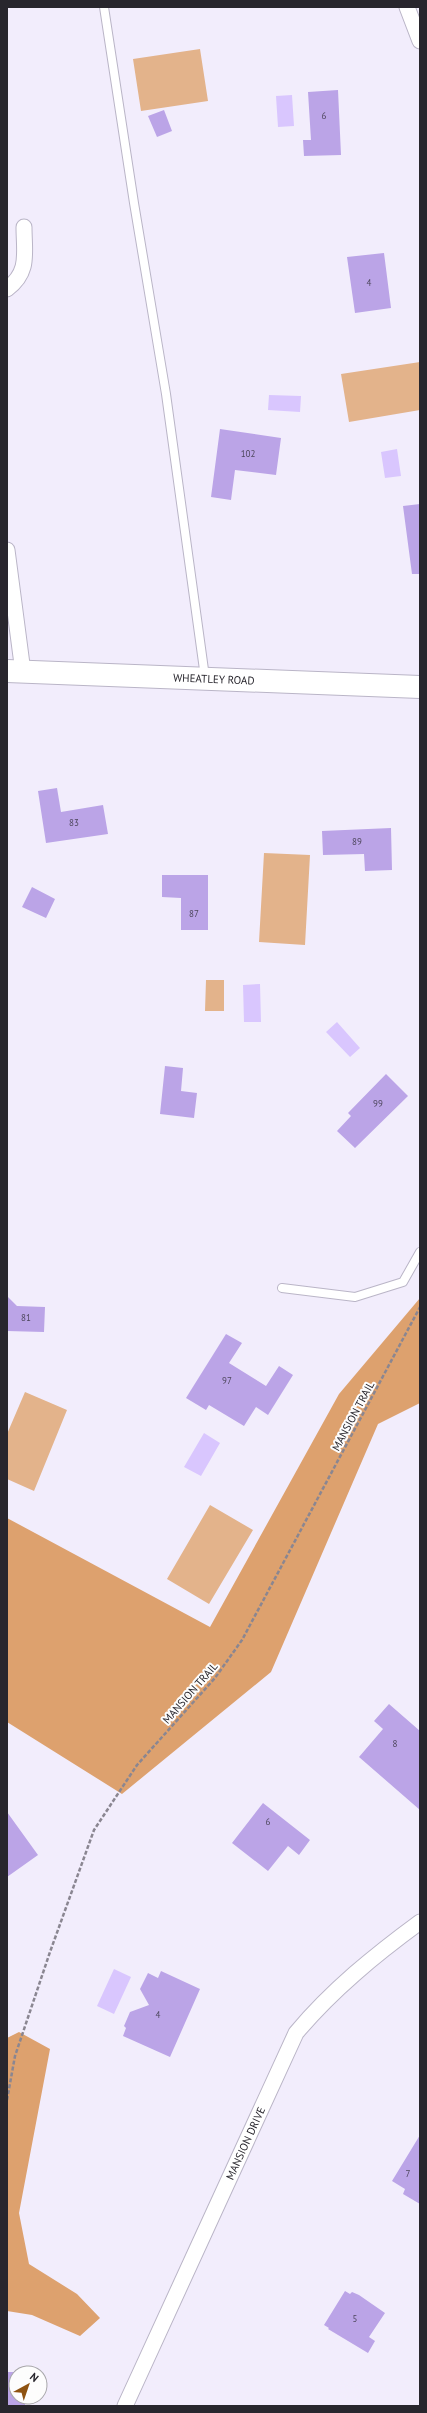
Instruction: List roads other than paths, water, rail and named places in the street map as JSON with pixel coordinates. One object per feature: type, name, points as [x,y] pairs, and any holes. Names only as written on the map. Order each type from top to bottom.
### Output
[{"type":"street","points":[[407,7],[420,41]]},
{"type":"street","points":[[7,289],[18,281],[24,270],[24,227]]},
{"type":"street","points":[[7,550],[15,671]]},
{"type":"street","name":"WHEATLEY ROAD","points":[[15,671],[205,677],[420,687]]},
{"type":"street","name":"MANSION DRIVE","points":[[125,2406],[296,2033],[317,2008],[332,1994],[377,1954],[420,1922]]},
{"type":"lane","points":[[104,7],[134,203],[166,394],[205,677]]},
{"type":"lane","points":[[282,1288],[355,1297],[403,1282],[420,1252]]}]
